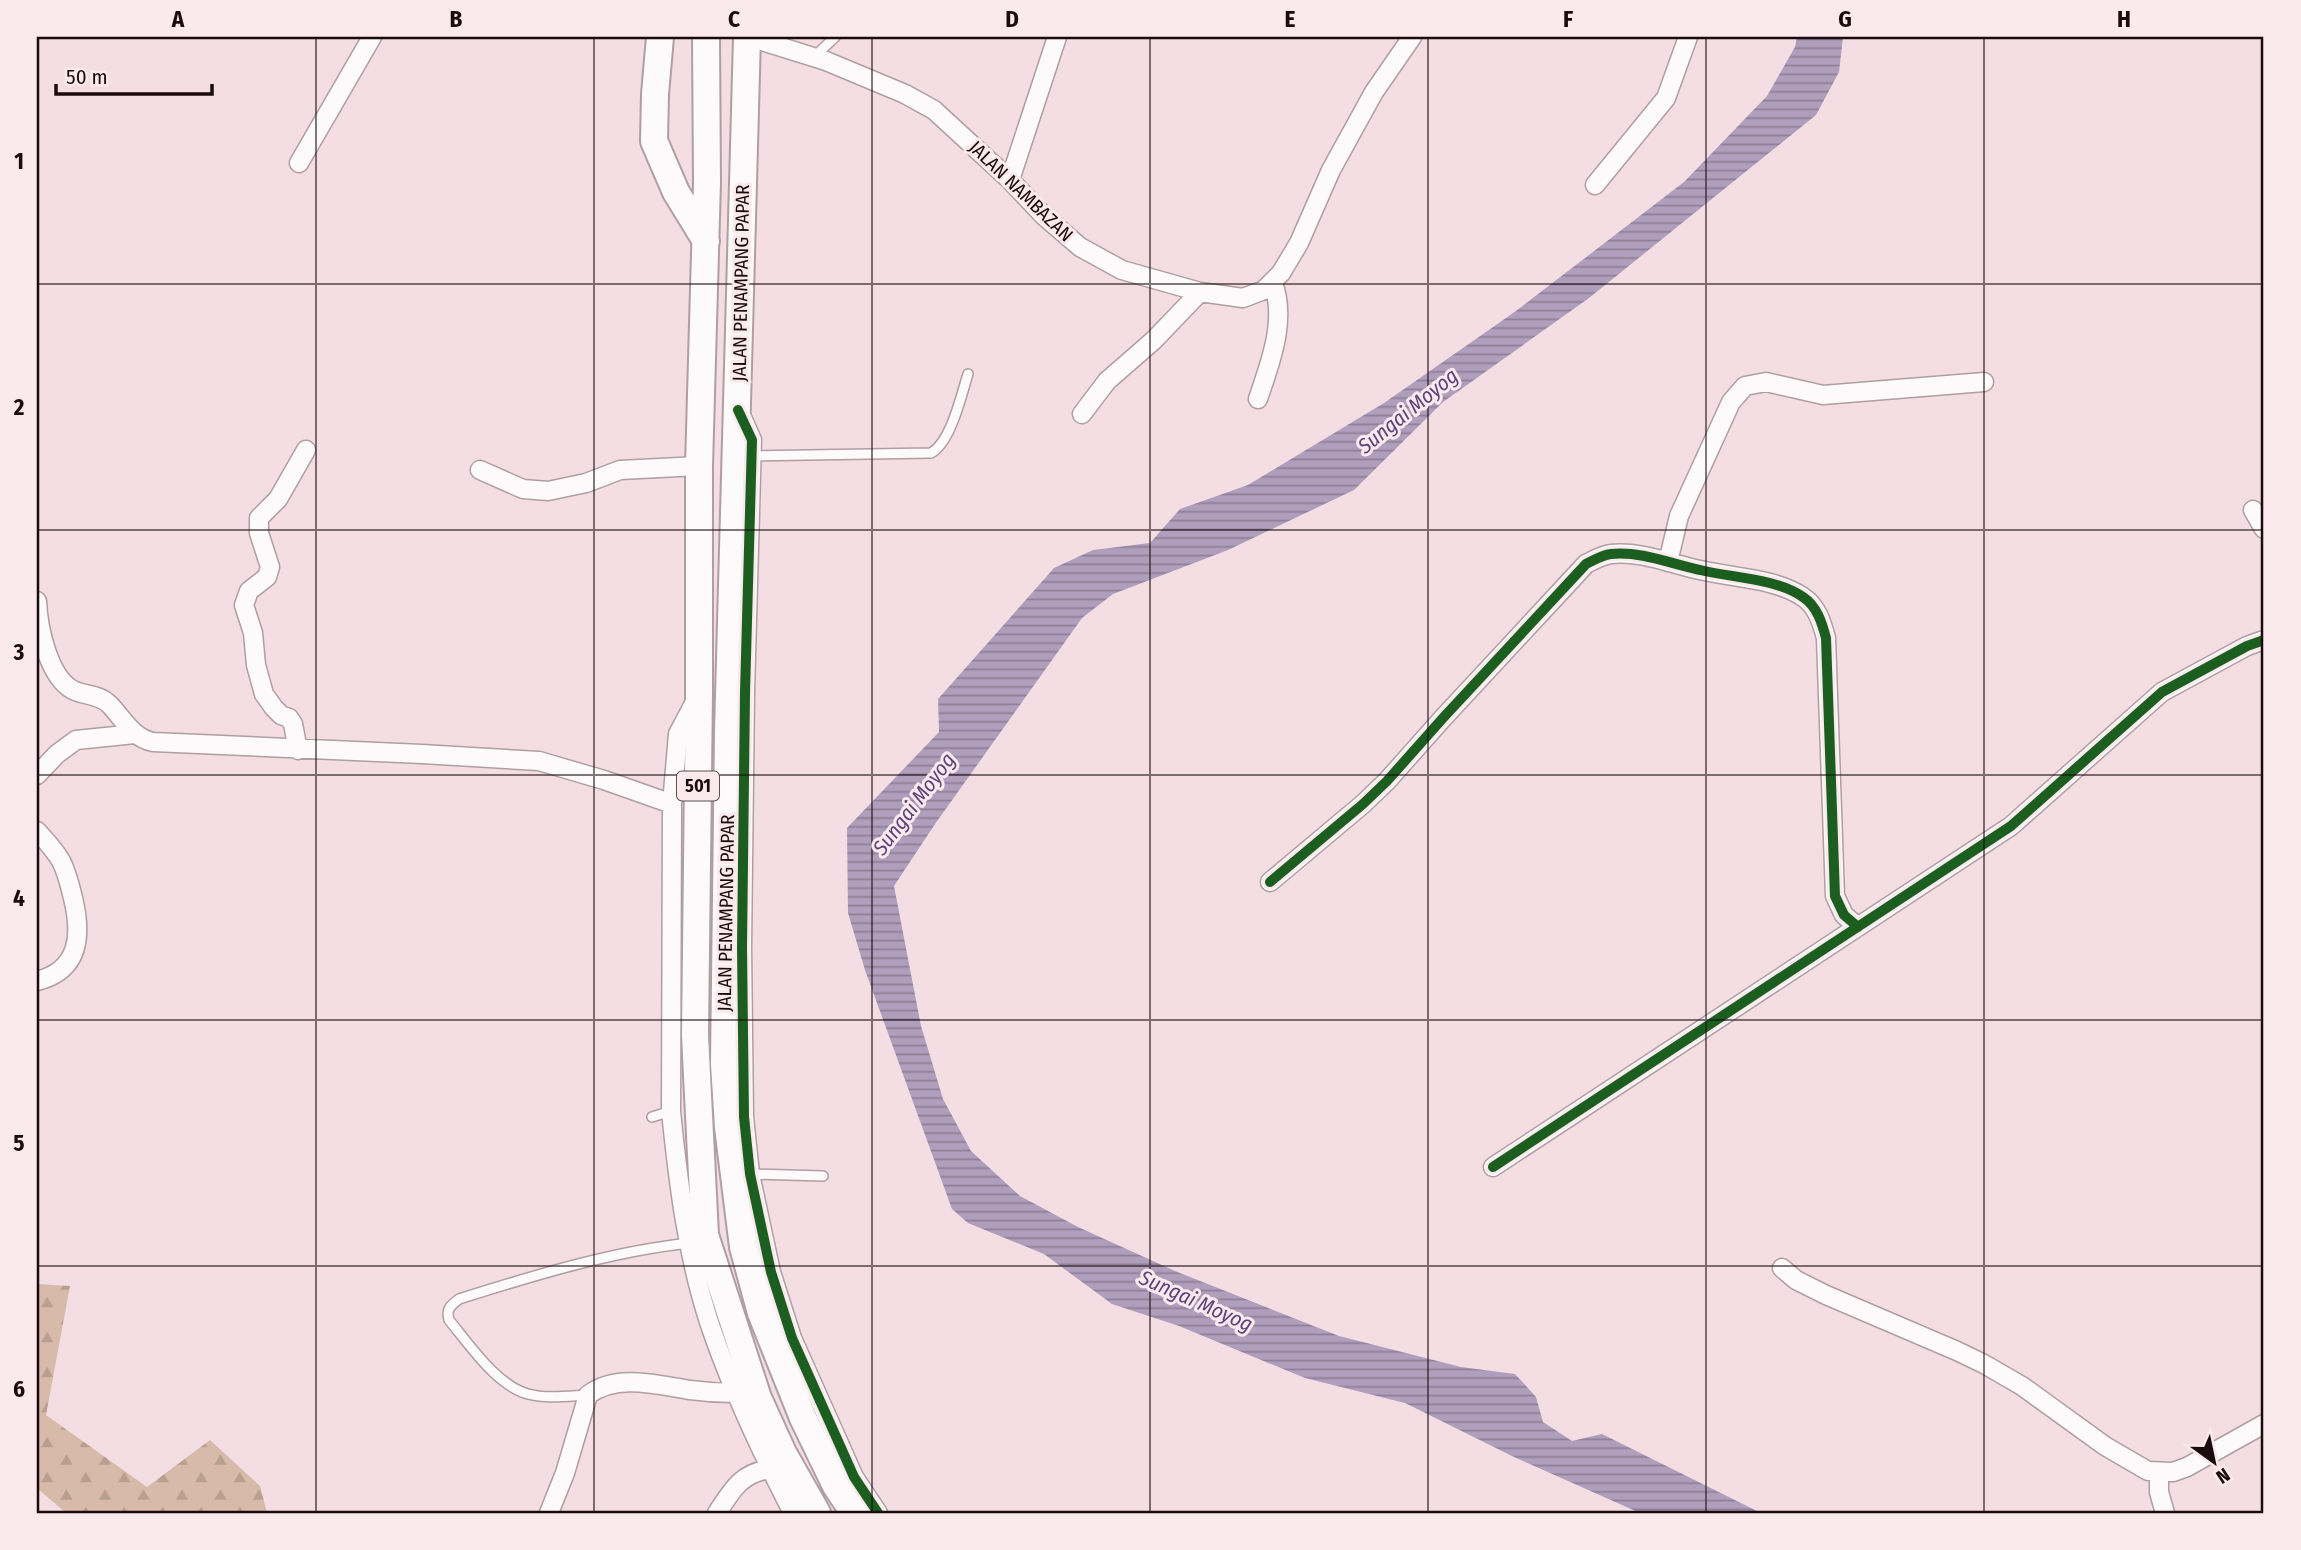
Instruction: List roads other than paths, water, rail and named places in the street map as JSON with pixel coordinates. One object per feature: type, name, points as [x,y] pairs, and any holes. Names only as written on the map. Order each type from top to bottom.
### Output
[{"type":"main road","points":[[660,37],[654,141],[676,192],[706,240]]},
{"type":"main road","name":"JALAN PENAMPANG PAPAR","points":[[706,37],[707,182],[699,466],[695,1035],[705,1235],[758,1398],[783,1453],[817,1513]]},
{"type":"main road","name":"JALAN PENAMPANG PAPAR","points":[[748,37],[732,543],[724,1065],[728,1127],[743,1247],[761,1313],[803,1418],[836,1486],[854,1513]]},
{"type":"main road","points":[[707,182],[720,177],[726,167],[746,81]]},
{"type":"street","points":[[299,163],[372,37]]},
{"type":"street","name":"JALAN NAMBAZAN","points":[[748,37],[814,57],[905,94],[934,110],[1080,247],[1122,270],[1200,292],[1243,298],[1264,290],[1273,283]]},
{"type":"street","points":[[1010,180],[1057,37]]},
{"type":"street","points":[[1258,399],[1273,353],[1278,316],[1277,295],[1273,283],[1299,243],[1331,170],[1374,93],[1412,37]]},
{"type":"street","points":[[1595,184],[1666,98],[1688,37]]},
{"type":"street","points":[[1082,414],[1107,381],[1154,340],[1200,292]]},
{"type":"street","points":[[1668,562],[1679,516],[1731,402],[1745,386],[1766,382],[1823,395],[1984,382]]},
{"type":"street","points":[[738,410],[752,439],[742,947],[744,1117],[750,1174],[771,1272],[792,1338],[854,1477],[878,1513]]},
{"type":"street","points":[[298,750],[293,724],[274,708],[264,694],[256,665],[253,633],[244,605],[248,591],[267,577],[270,568],[259,533],[259,518],[278,499],[306,450]]},
{"type":"street","points":[[480,470],[523,489],[548,491],[586,483],[621,470],[699,466]]},
{"type":"street","points":[[2253,510],[2264,529]]},
{"type":"street","points":[[1270,882],[1387,781],[1586,564],[1608,554],[1648,556],[1716,574],[1759,581],[1794,592],[1806,598],[1822,621],[1828,658],[1835,896],[1844,915],[1858,927]]},
{"type":"street","points":[[37,601],[45,648],[60,679],[76,691],[102,698],[143,740],[539,761],[672,804]]},
{"type":"street","points":[[1493,1167],[2011,826],[2162,692],[2247,646],[2264,640]]},
{"type":"street","points":[[699,692],[678,734],[672,804],[671,1111],[676,1160],[690,1243],[709,1320],[735,1393],[793,1513]]},
{"type":"street","points":[[37,775],[57,754],[76,740],[135,734]]},
{"type":"street","points":[[37,831],[61,861],[76,911],[79,939],[71,957],[53,976],[37,981]]},
{"type":"street","points":[[1782,1268],[1796,1280],[1826,1295],[1983,1364],[2022,1386],[2105,1446],[2148,1471],[2173,1472],[2187,1467],[2264,1424]]},
{"type":"street","points":[[548,1510],[565,1473],[588,1395],[594,1390],[614,1383],[636,1382],[735,1393]]},
{"type":"street","points":[[717,1513],[744,1479],[756,1471],[770,1469]]},
{"type":"street","points":[[2160,1473],[2159,1492],[2165,1513]]},
{"type":"lane","points":[[814,57],[835,37]]},
{"type":"lane","points":[[751,456],[931,453],[949,431],[968,374]]},
{"type":"lane","points":[[652,1116],[671,1111]]},
{"type":"lane","points":[[750,1174],[822,1176]]},
{"type":"lane","points":[[588,1395],[527,1394],[512,1387],[499,1377],[449,1320],[447,1312],[450,1307],[458,1299],[528,1278],[637,1251],[690,1243]]},
{"type":"water","name":"Sungai Moyog","points":[[1797,37],[1843,37],[1839,72],[1816,115],[1589,298],[1443,402],[1354,490],[1228,550],[1113,594],[1082,618],[894,886],[921,1026],[943,1099],[971,1151],[1020,1196],[1078,1227],[1175,1271],[1339,1336],[1461,1367],[1515,1374],[1536,1397],[1543,1422],[1572,1441],[1602,1434],[1761,1513],[1640,1513],[1514,1457],[1405,1403],[1305,1378],[1179,1326],[1112,1304],[1044,1254],[968,1223],[952,1209],[865,970],[848,913],[847,828],[939,732],[938,699],[1054,568],[1093,550],[1150,543],[1180,509],[1248,485],[1384,403],[1516,311],[1684,182],[1767,96],[1795,47]]}]
